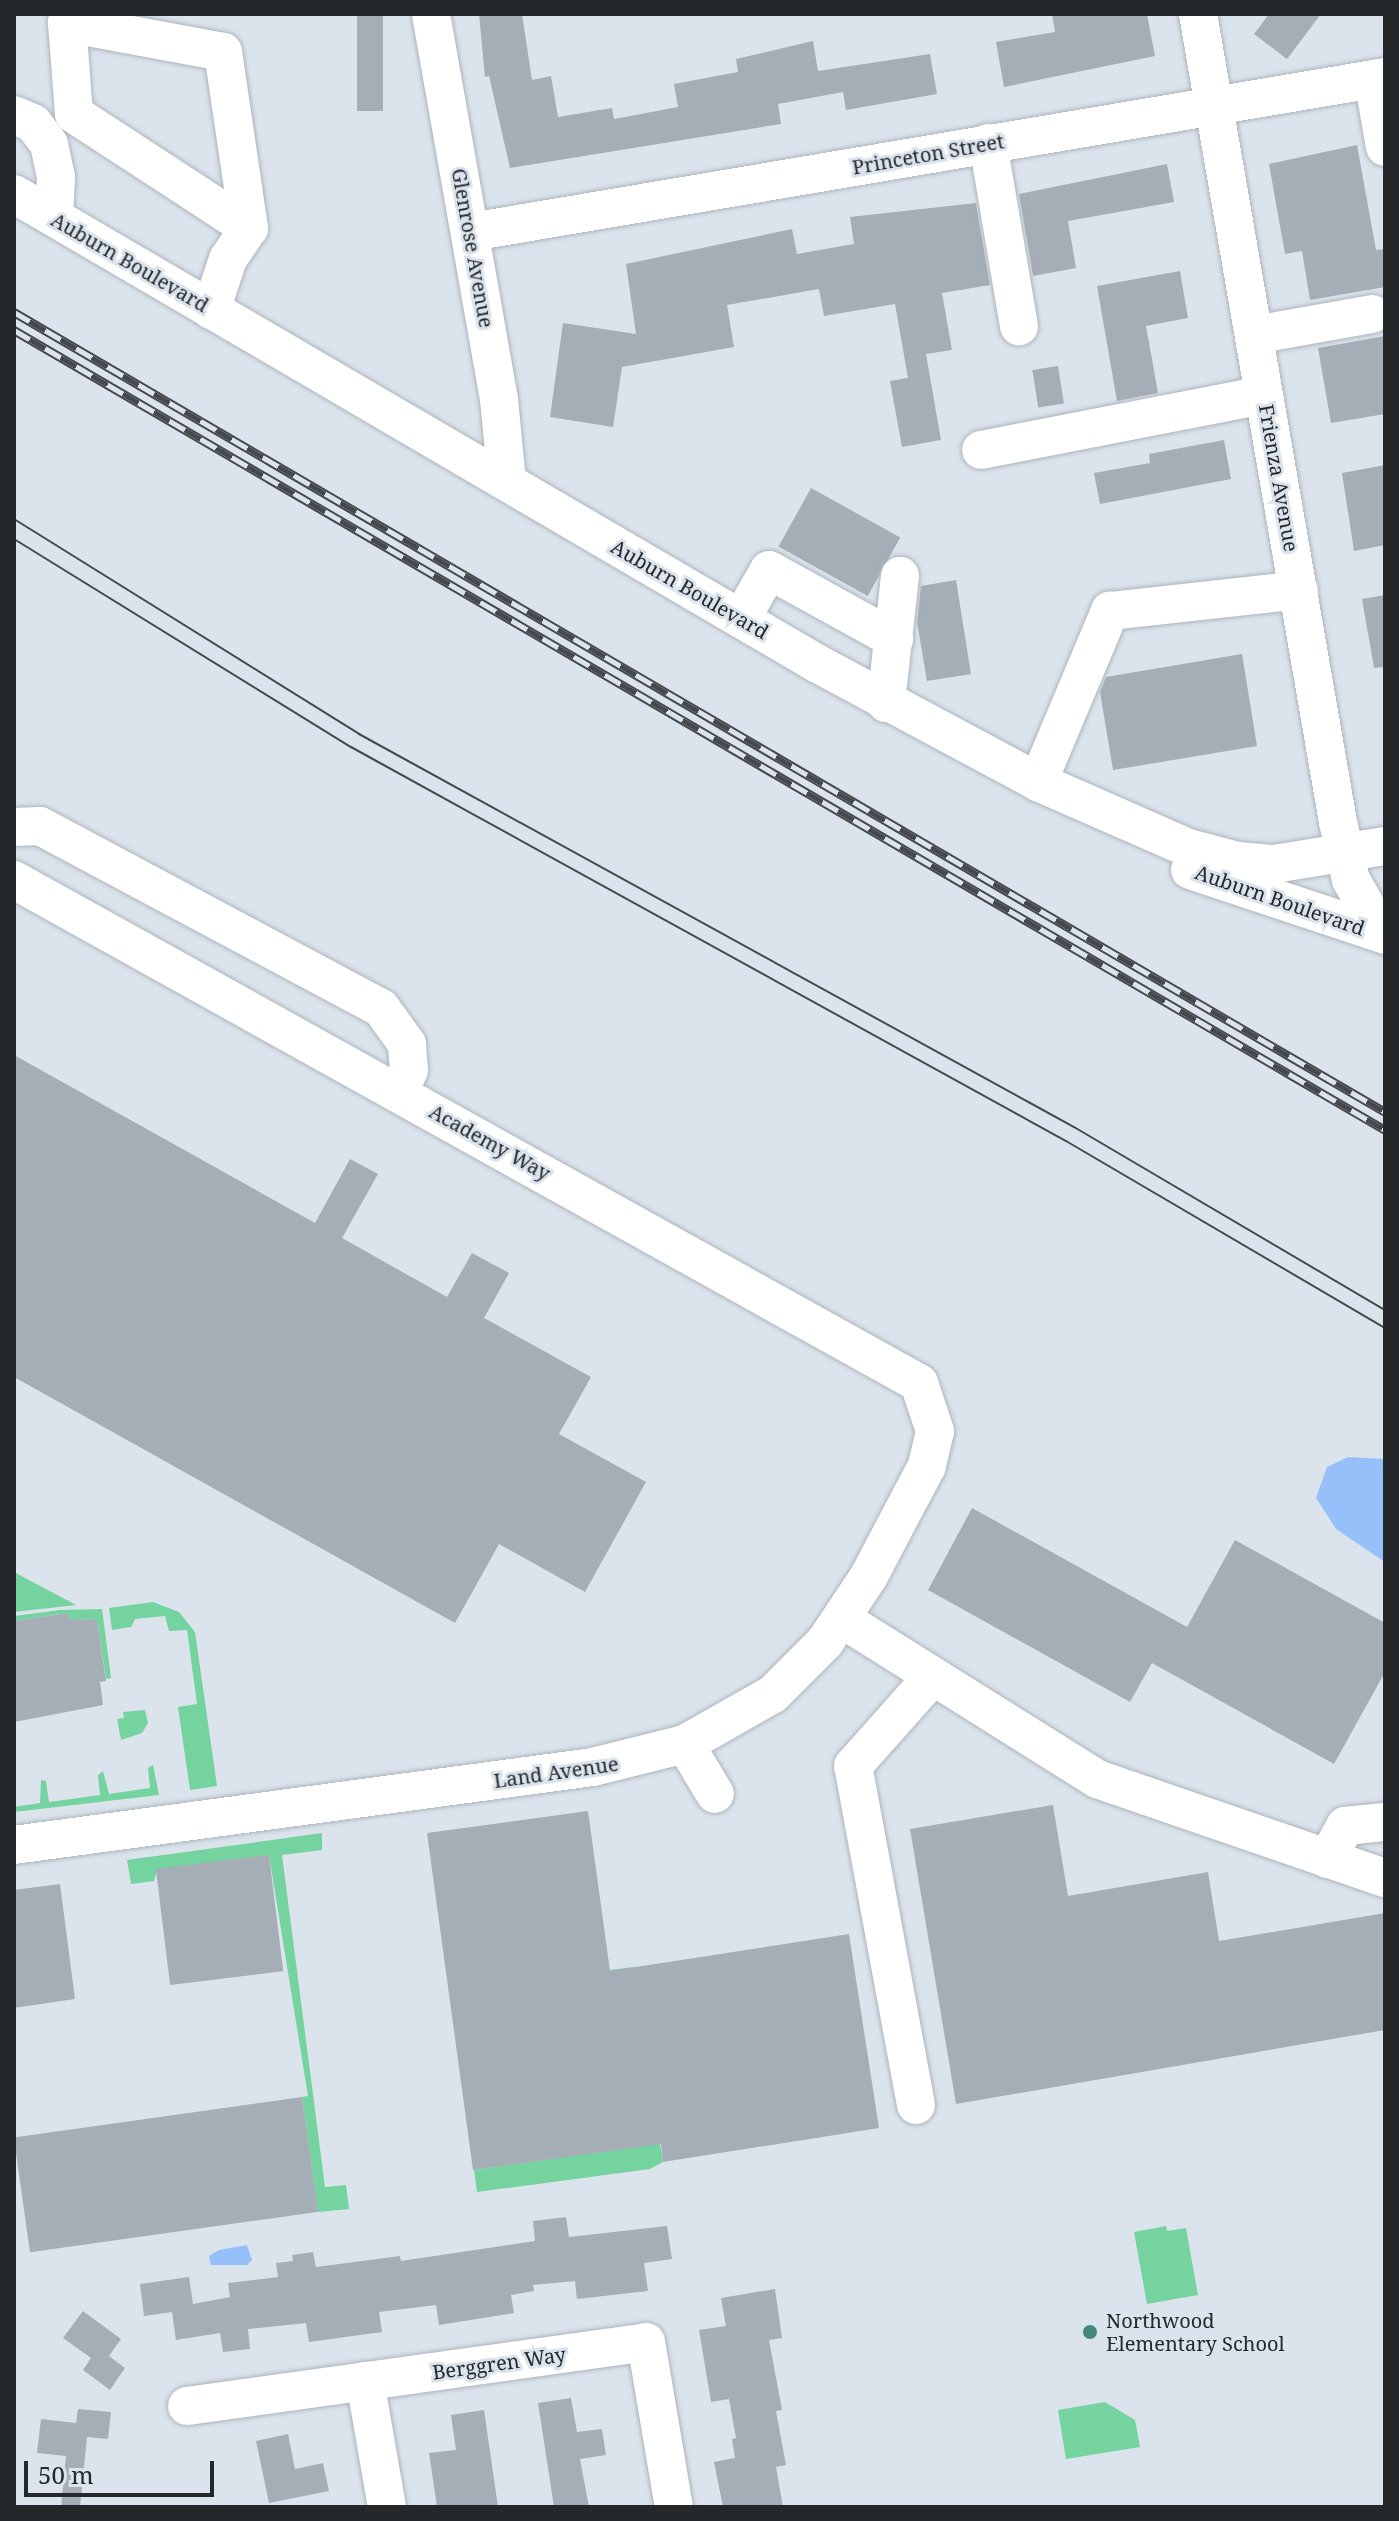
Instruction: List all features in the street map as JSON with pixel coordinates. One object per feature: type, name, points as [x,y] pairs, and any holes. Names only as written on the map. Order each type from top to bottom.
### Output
[{"type":"street","name":"Glenrose Avenue","points":[[431,14],[471,232],[507,482]]},
{"type":"street","name":"Frienza Avenue","points":[[1198,14],[1345,853],[1360,901],[1384,935]]},
{"type":"street","points":[[211,310],[228,259],[249,228],[223,52],[67,23],[74,114],[249,228]]},
{"type":"street","name":"Princeton Street","points":[[471,232],[1379,78]]},
{"type":"street","points":[[1379,78],[1385,147]]},
{"type":"street","points":[[14,115],[33,123],[49,144],[56,178],[54,217]]},
{"type":"street","points":[[988,143],[1019,326]]},
{"type":"street","name":"Auburn Boulevard","points":[[14,194],[886,703],[1038,782],[1148,831],[1174,864],[1276,903],[1384,935]]},
{"type":"street","points":[[1254,335],[1372,314]]},
{"type":"street","points":[[981,450],[1264,395]]},
{"type":"street","points":[[741,619],[769,570],[894,639]]},
{"type":"street","points":[[886,703],[900,576]]},
{"type":"street","points":[[1038,782],[1110,611],[1299,590]]},
{"type":"street","points":[[14,827],[40,826],[381,1008],[407,1044],[409,1070],[399,1092]]},
{"type":"street","points":[[1148,831],[1216,857],[1256,864],[1385,846]]},
{"type":"street","name":"Academy Way","points":[[14,880],[919,1383],[935,1431]]},
{"type":"street","name":"Land Avenue","points":[[14,1845],[593,1767],[685,1744],[773,1694],[842,1619],[927,1466],[935,1431]]},
{"type":"street","points":[[842,1619],[1097,1779],[1385,1878]]},
{"type":"street","points":[[916,2105],[853,1766],[933,1676]]},
{"type":"street","points":[[685,1744],[715,1794]]},
{"type":"street","points":[[1327,1859],[1345,1826],[1385,1822]]},
{"type":"street","name":"Berggren Way","points":[[187,2406],[646,2342],[674,2507]]},
{"type":"street","points":[[365,2381],[387,2507]]},
{"type":"green space","points":[[14,1572],[76,1605],[14,1612]]},
{"type":"green space","points":[[153,1602],[179,1612],[195,1632],[217,1786],[190,1790],[178,1707],[197,1704],[187,1630],[169,1631],[165,1616],[135,1619],[131,1627],[112,1630],[109,1608]]},
{"type":"green space","points":[[102,1609],[111,1678],[106,1679],[97,1620],[69,1619],[68,1613],[14,1621],[14,1616]]},
{"type":"green space","points":[[145,1710],[148,1723],[142,1733],[121,1740],[117,1719],[124,1718],[123,1712]]},
{"type":"green space","points":[[153,1765],[159,1795],[14,1812],[14,1807],[40,1803],[41,1780],[46,1781],[49,1802],[100,1795],[98,1775],[103,1771],[109,1794],[150,1788],[148,1768]]},
{"type":"green space","points":[[322,1833],[322,1850],[282,1855],[325,2187],[346,2185],[349,2209],[318,2212],[302,2097],[308,2096],[269,1855],[157,1870],[154,1881],[131,1884],[127,1860]]},
{"type":"green space","points":[[633,1967],[663,2162],[650,2169],[477,2192],[474,2170],[635,2147],[610,1970]]},
{"type":"green space","points":[[1166,2226],[1167,2231],[1186,2228],[1198,2295],[1147,2304],[1134,2232]]},
{"type":"green space","points":[[1105,2402],[1135,2420],[1140,2447],[1066,2459],[1058,2410]]},
{"type":"water","points":[[1348,1457],[1385,1459],[1385,1562],[1336,1529],[1316,1498],[1327,1467]]},
{"type":"water","points":[[247,2245],[252,2260],[247,2265],[211,2265],[209,2256],[219,2250]]},
{"type":"building","points":[[357,14],[383,14],[383,111],[357,111]]},
{"type":"building","points":[[479,14],[522,14],[532,80],[551,76],[558,117],[612,108],[614,119],[678,107],[674,84],[738,72],[736,59],[813,41],[818,71],[930,54],[937,94],[846,110],[843,92],[778,104],[781,124],[510,168],[489,76],[485,77]]},
{"type":"building","points":[[1052,14],[1147,14],[1155,56],[1004,87],[996,42],[1055,32]]},
{"type":"building","points":[[1269,14],[1321,14],[1287,59],[1254,34]]},
{"type":"building","points":[[1357,145],[1376,250],[1385,249],[1385,287],[1310,300],[1302,251],[1285,254],[1269,164]]},
{"type":"building","points":[[1167,164],[1174,202],[1068,221],[1076,268],[1033,276],[1019,194]]},
{"type":"building","points":[[976,203],[990,285],[942,293],[952,350],[926,354],[941,440],[902,447],[890,381],[908,378],[895,304],[824,316],[819,289],[727,305],[734,347],[622,367],[613,427],[550,417],[563,323],[636,334],[626,264],[792,229],[797,254],[854,244],[850,217]]},
{"type":"building","points":[[1180,271],[1188,318],[1146,326],[1158,393],[1117,401],[1097,286]]},
{"type":"building","points":[[1385,336],[1385,414],[1331,423],[1318,348]]},
{"type":"building","points":[[1058,366],[1064,404],[1038,408],[1032,370]]},
{"type":"building","points":[[1224,440],[1231,479],[1100,504],[1094,473],[1150,463],[1149,454]]},
{"type":"building","points":[[1385,465],[1385,545],[1354,551],[1342,473]]},
{"type":"building","points":[[811,488],[900,537],[868,596],[779,547]]},
{"type":"building","points":[[956,580],[971,674],[927,681],[917,622],[921,586]]},
{"type":"building","points":[[1385,595],[1385,667],[1374,668],[1362,599]]},
{"type":"building","points":[[1242,654],[1257,746],[1113,770],[1100,692],[1106,677]]},
{"type":"building","points":[[14,1055],[315,1223],[350,1159],[378,1174],[342,1238],[447,1297],[472,1253],[509,1273],[484,1318],[591,1377],[559,1434],[646,1482],[585,1592],[499,1544],[455,1623],[14,1377]]},
{"type":"building","points":[[972,1508],[1187,1627],[1235,1540],[1385,1623],[1385,1672],[1334,1764],[1152,1663],[1130,1702],[928,1590]]},
{"type":"building","points":[[68,1613],[69,1619],[97,1620],[106,1681],[100,1682],[103,1705],[14,1722],[14,1621]]},
{"type":"building","points":[[1053,1805],[1068,1896],[1208,1872],[1219,1941],[1385,1913],[1385,2030],[956,2104],[910,1829]]},
{"type":"building","points":[[588,1811],[610,1971],[849,1934],[879,2128],[663,2162],[661,2144],[473,2170],[427,1833]]},
{"type":"building","points":[[269,1855],[283,1971],[170,1985],[156,1869]]},
{"type":"building","points":[[60,1884],[75,1999],[14,2008],[14,1890]]},
{"type":"building","points":[[302,2097],[318,2212],[30,2252],[14,2137]]},
{"type":"building","points":[[566,2217],[569,2237],[667,2226],[672,2259],[644,2263],[648,2291],[577,2299],[575,2281],[533,2285],[534,2291],[511,2295],[514,2313],[439,2325],[436,2305],[379,2312],[382,2332],[309,2342],[306,2323],[248,2329],[250,2349],[223,2352],[220,2333],[176,2340],[172,2312],[144,2316],[140,2284],[189,2277],[193,2304],[230,2297],[228,2283],[278,2277],[276,2263],[293,2261],[292,2255],[313,2252],[316,2267],[400,2256],[401,2261],[535,2241],[533,2221]]},
{"type":"building","points":[[775,2289],[782,2338],[769,2340],[782,2410],[776,2411],[786,2465],[776,2467],[783,2507],[723,2507],[714,2462],[735,2458],[732,2439],[736,2438],[729,2399],[711,2402],[699,2330],[726,2326],[721,2298]]},
{"type":"building","points":[[83,2311],[121,2339],[109,2356],[125,2368],[110,2390],[83,2370],[91,2358],[63,2338]]},
{"type":"building","points":[[571,2398],[577,2432],[602,2429],[606,2455],[580,2459],[589,2507],[554,2507],[538,2403]]},
{"type":"building","points":[[78,2409],[111,2412],[108,2439],[87,2437],[80,2507],[61,2507],[66,2456],[37,2453],[41,2419],[76,2423]]},
{"type":"building","points":[[484,2410],[498,2507],[437,2507],[429,2453],[456,2450],[451,2415]]},
{"type":"building","points":[[288,2434],[295,2469],[323,2463],[329,2491],[269,2503],[256,2441]]},
{"type":"tram line","points":[[14,519],[359,734],[1074,1127],[1385,1310]]},
{"type":"tram line","points":[[14,539],[351,747],[1066,1141],[1385,1328]]},
{"type":"railway","points":[[14,312],[1385,1112]]},
{"type":"railway","points":[[14,330],[1385,1130]]},
{"type":"place","name":"Northwood Elementary School","points":[[1090,2332]]}]
